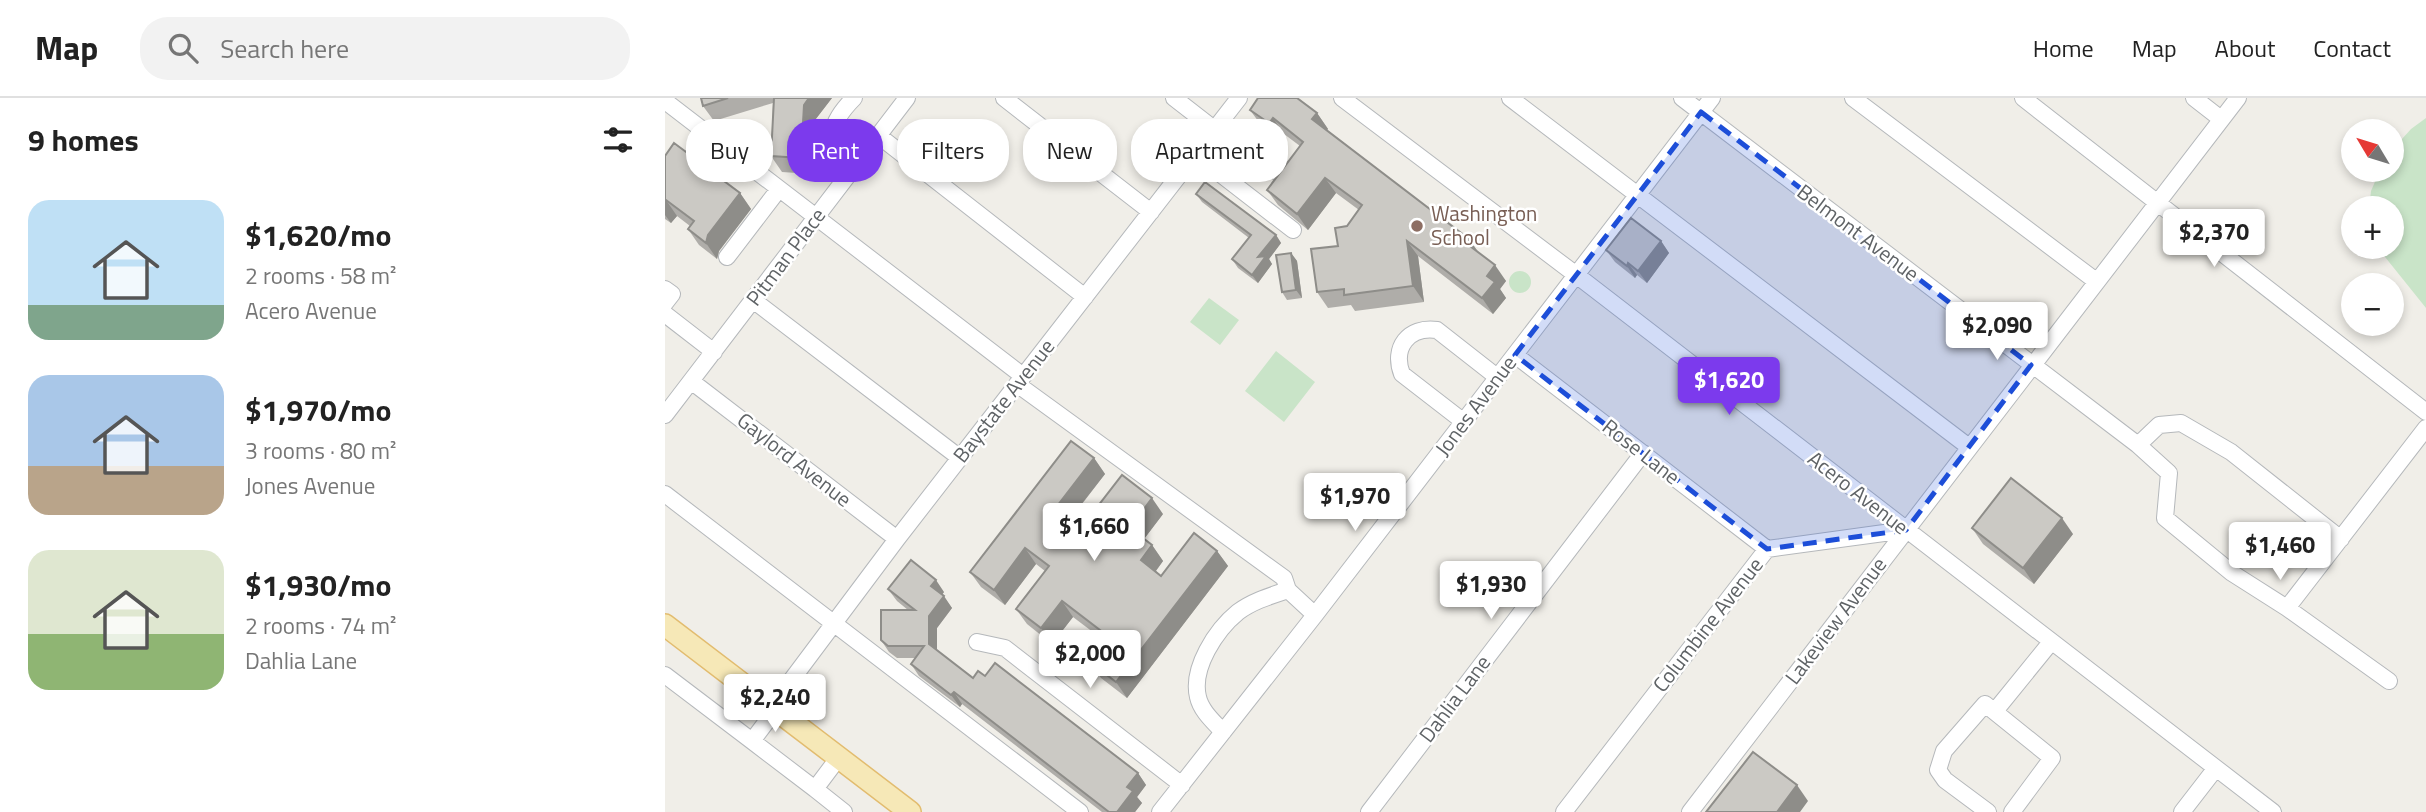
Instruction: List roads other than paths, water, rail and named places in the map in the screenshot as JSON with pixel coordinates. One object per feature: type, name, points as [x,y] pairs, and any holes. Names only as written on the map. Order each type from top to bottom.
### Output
[{"type":"main road","points":[[665,625],[910,812]]},
{"type":"street","points":[[837,119],[854,98]]},
{"type":"street","name":"Pitman Place","points":[[883,131],[907,98]]},
{"type":"street","points":[[1004,98],[1151,212]]},
{"type":"street","points":[[1174,98],[1203,119]]},
{"type":"street","name":"Baystate Avenue","points":[[1223,119],[1239,98]]},
{"type":"street","name":"Acero Avenue","points":[[1342,98],[1575,274],[2273,812]]},
{"type":"street","points":[[1510,98],[1969,447]]},
{"type":"street","name":"Belmont Avenue","points":[[1682,98],[2138,445],[2169,474],[2165,518],[2232,573],[2287,608]]},
{"type":"street","name":"Jones Avenue","points":[[1160,812],[1315,615],[1712,98]]},
{"type":"street","points":[[1853,98],[2096,281]]},
{"type":"street","points":[[2023,98],[2426,412]]},
{"type":"street","points":[[2194,98],[2221,119]]},
{"type":"street","name":"Lakeview Avenue","points":[[1690,812],[2238,98]]},
{"type":"street","points":[[665,99],[1020,380],[1284,578],[1288,590],[1315,615]]},
{"type":"street","points":[[883,139],[1085,297]]},
{"type":"street","name":"Pitman Place","points":[[665,415],[843,182]]},
{"type":"street","name":"Baystate Avenue","points":[[752,741],[897,540],[1174,182]]},
{"type":"street","points":[[1231,182],[1293,230]]},
{"type":"street","points":[[727,257],[779,189]]},
{"type":"street","points":[[665,289],[672,294],[665,303]]},
{"type":"street","points":[[753,300],[960,458]]},
{"type":"street","points":[[668,321],[714,352]]},
{"type":"street","points":[[1464,422],[1402,374],[1398,365],[1401,345],[1416,331],[1426,328],[1437,330],[1497,377]]},
{"type":"street","name":"Rose Lane","points":[[1515,355],[1767,549]]},
{"type":"street","name":"Gaylord Avenue","points":[[691,381],[897,540]]},
{"type":"street","points":[[2138,445],[2159,425],[2181,424],[2231,453],[2341,539]]},
{"type":"street","points":[[2389,681],[2287,608],[2426,428]]},
{"type":"street","name":"Dahlia Lane","points":[[1369,812],[1643,453]]},
{"type":"street","points":[[665,494],[1080,812]]},
{"type":"street","name":"Columbine Avenue","points":[[1564,812],[1767,549],[1906,530]]},
{"type":"street","points":[[1223,732],[1202,709],[1197,696],[1198,673],[1204,652],[1237,613],[1260,599],[1288,590]]},
{"type":"street","points":[[977,642],[1006,648],[1182,785]]},
{"type":"street","points":[[1995,712],[2051,642]]},
{"type":"street","points":[[665,675],[844,812]]},
{"type":"street","points":[[1988,812],[1945,780],[1938,770],[1944,751],[1985,704],[2052,758],[2012,812]]},
{"type":"street","points":[[815,789],[839,757]]},
{"type":"street","points":[[2182,812],[2216,768]]},
{"type":"place","name":"Washington School","points":[[1417,226]]}]
